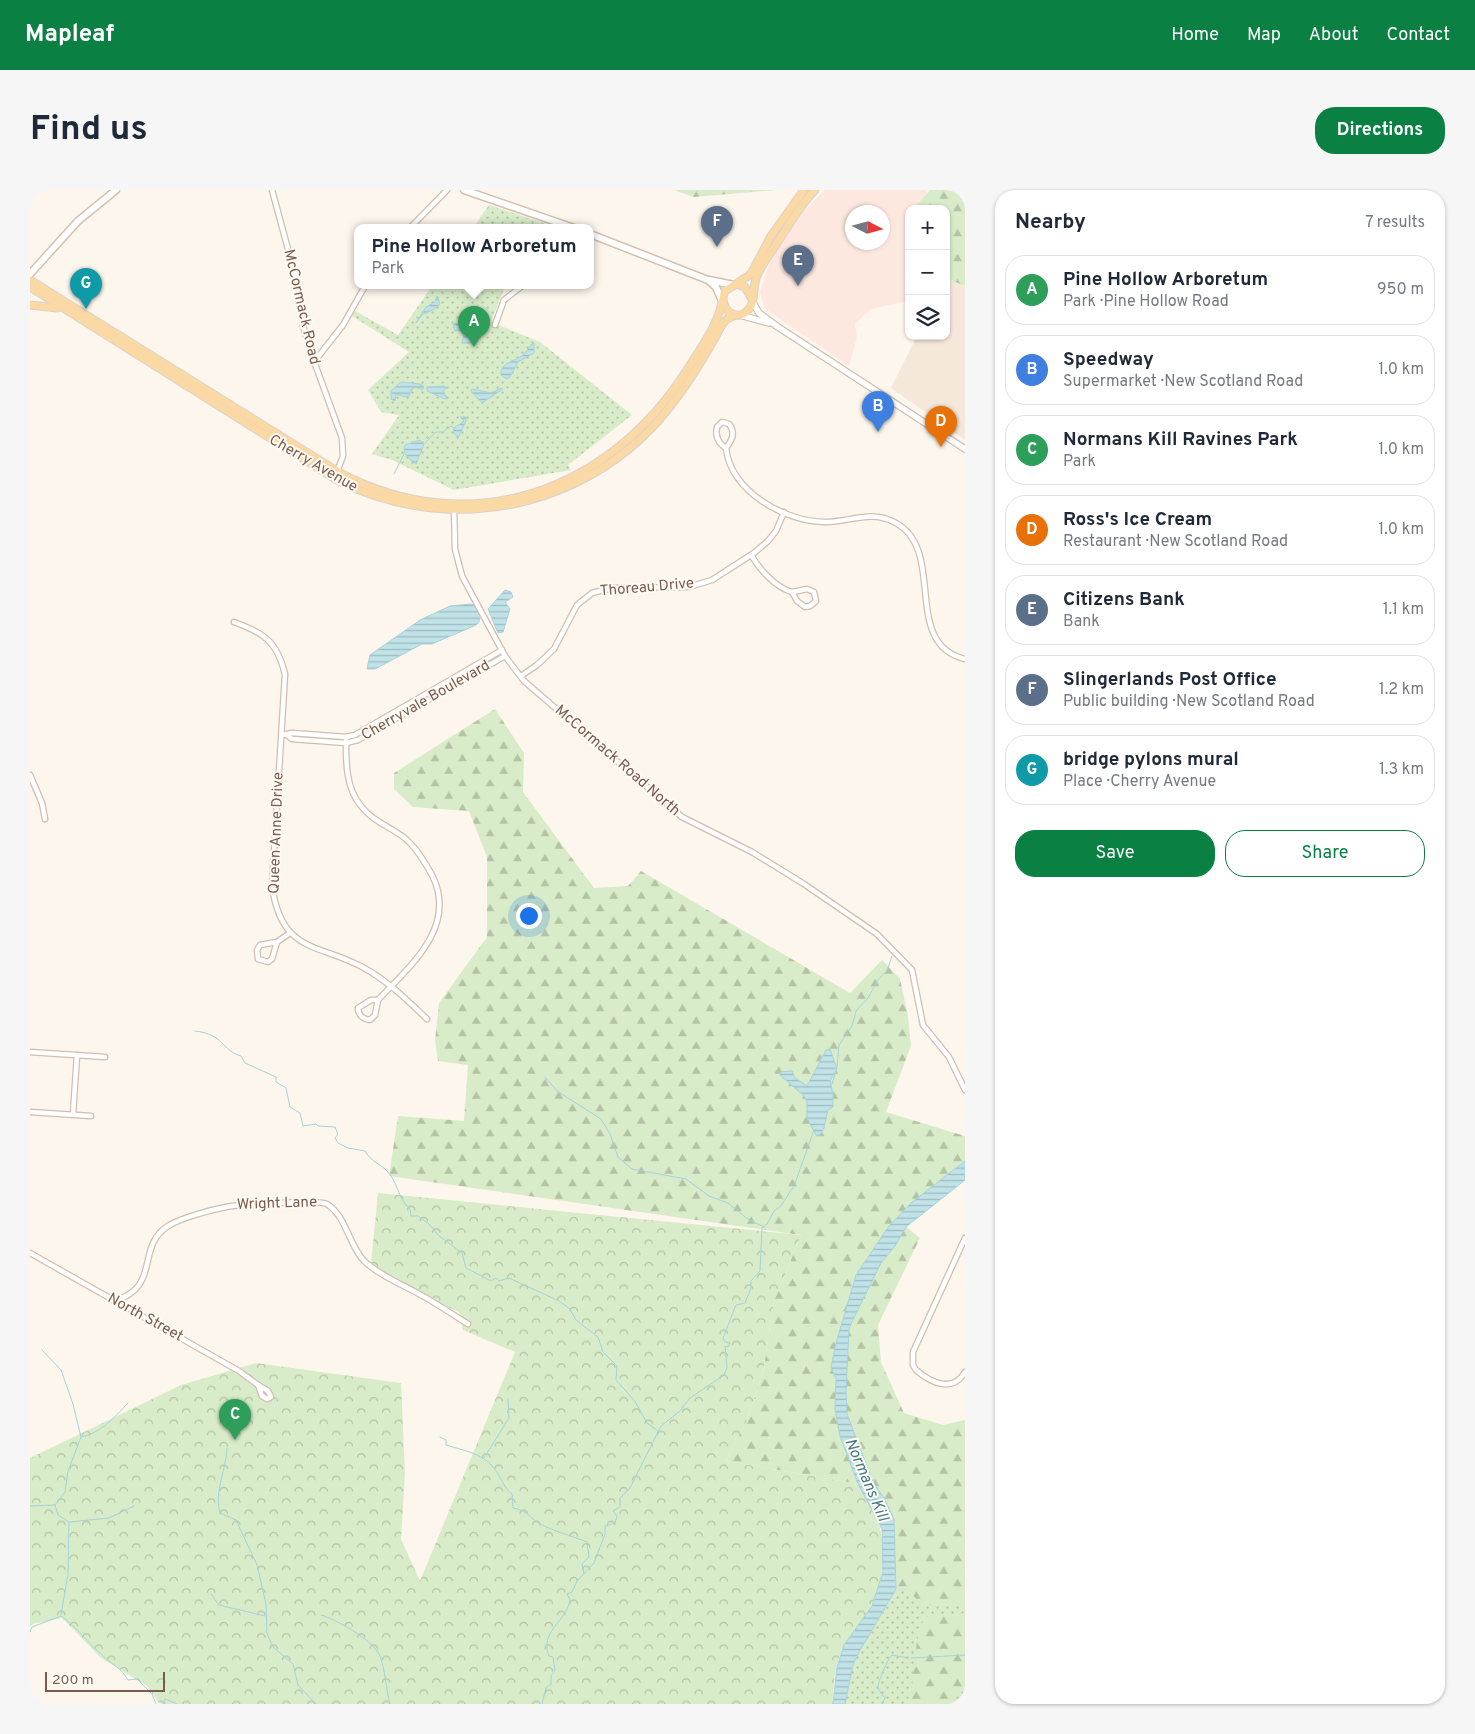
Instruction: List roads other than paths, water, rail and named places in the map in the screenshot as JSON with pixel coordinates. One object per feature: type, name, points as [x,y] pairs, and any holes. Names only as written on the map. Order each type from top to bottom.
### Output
[{"type":"main road","points":[[30,274],[78,221],[116,190]]},
{"type":"main road","points":[[464,190],[559,224]]},
{"type":"main road","points":[[722,302],[724,291],[751,274],[771,236],[804,190]]},
{"type":"main road","points":[[708,280],[716,287],[727,311],[737,315],[747,311],[752,300],[753,287],[758,274],[795,214],[815,190]]},
{"type":"main road","points":[[594,236],[708,280],[745,286],[752,300]]},
{"type":"main road","name":"Cherry Avenue","points":[[30,280],[92,324],[336,475],[356,490],[387,500],[424,508],[490,509],[534,500],[575,484],[612,462],[639,441],[662,418],[688,381],[724,322],[737,315]]},
{"type":"main road","name":"Cherry Avenue","points":[[30,287],[69,309]]},
{"type":"main road","name":"Cherry Avenue","points":[[454,507],[502,500],[543,490],[582,473],[618,449],[642,428],[670,396],[714,328],[722,302]]},
{"type":"main road","points":[[30,305],[69,309]]},
{"type":"street","name":"McCormack Road","points":[[272,190],[298,286],[303,326],[342,438],[343,456],[336,475]]},
{"type":"street","points":[[414,224],[447,190]]},
{"type":"street","points":[[314,362],[343,325],[363,289]]},
{"type":"street","points":[[494,325],[504,300],[518,289]]},
{"type":"street","points":[[752,300],[759,313],[778,327],[965,449]]},
{"type":"street","points":[[737,315],[759,319],[778,327]]},
{"type":"street","points":[[726,448],[733,436],[733,430],[729,424],[722,422],[717,427],[717,440],[726,448],[731,466],[745,486],[760,499],[784,512],[801,518],[824,522],[864,515],[875,516],[901,526],[910,535],[920,557],[934,637],[947,652],[965,659]]},
{"type":"street","name":"McCormack Road North","points":[[454,507],[455,549],[460,569],[502,650],[521,676],[682,818],[752,852],[804,884],[877,934],[912,970],[923,1025],[950,1057],[965,1090]]},
{"type":"street","name":"Thoreau Drive","points":[[521,676],[554,649],[577,605],[592,593],[612,588],[689,587],[712,580],[751,555],[776,531],[784,512]]},
{"type":"street","points":[[751,555],[769,577],[783,589],[792,592],[802,589],[813,591],[816,600],[810,606],[805,607],[797,601],[792,592]]},
{"type":"street","name":"Queen Anne Drive","points":[[234,622],[264,635],[275,646],[282,660],[286,686],[272,886],[275,906],[290,933],[308,946],[370,971],[391,986],[427,1019]]},
{"type":"street","name":"Cherryvale Boulevard","points":[[346,737],[360,732],[411,704],[502,650]]},
{"type":"street","name":"Cherryvale Boulevard","points":[[346,743],[358,740],[506,656]]},
{"type":"street","points":[[457,677],[460,682]]},
{"type":"street","points":[[411,704],[414,709]]},
{"type":"street","points":[[284,735],[292,732],[346,737],[351,788],[361,806],[376,820],[406,840],[417,852],[432,875],[439,898],[438,922],[429,942],[378,1000],[374,1017],[366,1020],[360,1015],[359,1006],[371,1000],[378,1000]]},
{"type":"street","points":[[284,735],[292,739],[346,743]]},
{"type":"street","points":[[30,775],[42,803],[44,819]]},
{"type":"street","points":[[277,942],[272,959],[268,962],[258,959],[257,950],[260,945],[277,942],[290,933]]},
{"type":"street","points":[[30,1052],[105,1057]]},
{"type":"street","points":[[73,1114],[77,1055]]},
{"type":"street","points":[[30,1112],[91,1116]]},
{"type":"street","name":"Wright Lane","points":[[114,1301],[128,1296],[139,1286],[155,1240],[161,1231],[170,1225],[228,1206],[306,1201],[326,1203],[331,1207],[340,1220],[351,1243],[366,1262],[468,1324]]},
{"type":"street","points":[[965,1238],[928,1314],[912,1352],[912,1359],[916,1370],[937,1383],[952,1384],[965,1372]]},
{"type":"street","name":"North Street","points":[[30,1253],[239,1371],[258,1384]]},
{"type":"water","points":[[437,296],[440,304],[433,310],[423,314],[416,323],[426,307],[435,302]]},
{"type":"water","points":[[455,323],[474,330],[481,337],[475,342],[462,343],[464,335],[461,330],[455,331],[453,325]]},
{"type":"water","points":[[534,343],[534,353],[518,362],[510,377],[506,379],[501,375],[503,367],[523,355]]},
{"type":"water","points":[[401,382],[420,384],[424,387],[422,390],[416,387],[412,389],[409,396],[405,397],[396,394],[395,401],[391,399],[391,391]]},
{"type":"water","points":[[444,386],[447,388],[443,391],[447,398],[445,399],[427,391],[427,387]]},
{"type":"water","points":[[501,388],[503,389],[482,403],[471,391],[472,389],[492,393]]},
{"type":"water","points":[[460,417],[466,417],[466,421],[458,438],[453,432],[455,427],[464,421]]},
{"type":"water","points":[[420,440],[424,444],[416,464],[407,456],[404,448],[405,445]]},
{"type":"water","points":[[505,590],[511,592],[513,597],[505,602],[510,609],[503,632],[498,633],[488,609]]},
{"type":"water","points":[[474,605],[480,616],[479,622],[476,625],[432,644],[422,644],[375,669],[367,669],[370,655],[420,620],[450,606]]},
{"type":"water","points":[[830,1049],[837,1069],[830,1081],[833,1107],[828,1110],[824,1128],[820,1135],[816,1135],[807,1118],[807,1102],[804,1096],[780,1075],[780,1072],[792,1071],[795,1078],[807,1086],[826,1050]]},
{"type":"water","name":"Normans Kill","points":[[965,1161],[965,1180],[906,1227],[895,1246],[881,1263],[849,1328],[846,1392],[847,1414],[873,1482],[884,1498],[894,1519],[896,1589],[853,1665],[845,1704],[833,1704],[837,1667],[844,1645],[872,1606],[883,1572],[882,1529],[858,1484],[840,1436],[835,1409],[836,1379],[831,1367],[836,1343],[856,1275],[889,1226],[911,1203]]},
{"type":"waterway","points":[[424,444],[436,432],[443,432],[451,426],[454,428]]},
{"type":"waterway","points":[[394,474],[404,454]]},
{"type":"waterway","points":[[837,1067],[839,1045],[852,1026],[856,1011],[868,998],[878,980],[887,971],[892,956]]},
{"type":"waterway","points":[[195,1031],[212,1035],[235,1054],[241,1056],[245,1063],[276,1077],[276,1082],[286,1088],[290,1107],[300,1113],[303,1126],[316,1124],[318,1126],[335,1127],[338,1134],[335,1138],[338,1143],[348,1148],[365,1151],[370,1158],[391,1176],[403,1201],[410,1209],[411,1216],[418,1216],[429,1224],[438,1235],[462,1253],[466,1268],[491,1281],[496,1278],[499,1281],[509,1278],[559,1301],[570,1309],[576,1320],[598,1337],[603,1352],[617,1366],[616,1380],[634,1400],[647,1423],[658,1431]]},
{"type":"waterway","points":[[831,1087],[836,1071]]},
{"type":"waterway","points":[[545,1077],[557,1091],[601,1119],[610,1134],[618,1157],[632,1169],[686,1179],[709,1196],[728,1203],[749,1220],[764,1227]]},
{"type":"waterway","points":[[542,1704],[546,1688],[551,1684],[551,1676],[555,1670],[553,1657],[549,1656],[547,1648],[548,1640],[568,1608],[570,1600],[567,1594],[572,1592],[577,1581],[594,1563],[605,1534],[605,1526],[615,1523],[617,1516],[613,1511],[620,1507],[620,1498],[630,1488],[661,1426],[680,1411],[690,1398],[724,1375],[727,1368],[725,1346],[728,1347],[730,1343],[725,1342],[723,1338],[736,1305],[745,1303],[751,1288],[751,1281],[760,1271],[762,1228],[767,1224],[774,1211],[780,1207],[794,1186],[814,1130]]},
{"type":"waterway","points":[[42,1350],[61,1370],[73,1404],[81,1437],[68,1471],[65,1492],[55,1505]]},
{"type":"waterway","points":[[484,1458],[509,1418],[508,1399]]},
{"type":"waterway","points":[[81,1437],[101,1428],[128,1403]]},
{"type":"waterway","points":[[440,1437],[446,1440],[446,1445],[473,1453],[489,1463],[512,1494],[513,1508],[523,1511],[538,1523],[587,1542],[589,1557],[582,1564],[584,1574]]},
{"type":"waterway","points":[[227,1448],[218,1497],[220,1513],[236,1520],[257,1565],[266,1604],[267,1634],[273,1647],[293,1664],[298,1685],[316,1704]]},
{"type":"waterway","points":[[30,1506],[55,1505],[58,1515],[69,1522],[68,1574],[61,1615]]},
{"type":"waterway","points":[[70,1522],[109,1518],[134,1506]]},
{"type":"waterway","points":[[211,1594],[219,1605],[265,1616]]},
{"type":"waterway","points":[[321,1615],[353,1631],[375,1648],[383,1665],[390,1704]]},
{"type":"waterway","points":[[30,1632],[32,1627],[61,1616],[120,1670],[128,1680],[137,1679],[152,1694],[156,1704]]},
{"type":"waterway","points":[[882,1704],[885,1698],[879,1691],[878,1686],[888,1661],[892,1655],[908,1658]]},
{"type":"waterway","points":[[911,1658],[965,1655]]},
{"type":"waterway","points":[[163,1704],[165,1699],[177,1704]]},
{"type":"place","name":"Slingerlands Post Office","points":[[717,247]]},
{"type":"place","name":"Citizens Bank","points":[[798,286]]},
{"type":"place","name":"bridge pylons mural","points":[[86,309]]},
{"type":"place","name":"Pine Hollow Arboretum","points":[[474,347]]},
{"type":"place","name":"Speedway","points":[[878,432]]},
{"type":"place","name":"Ross's Ice Cream","points":[[941,447]]},
{"type":"place","name":"Normans Kill Ravines Park","points":[[235,1440]]}]
